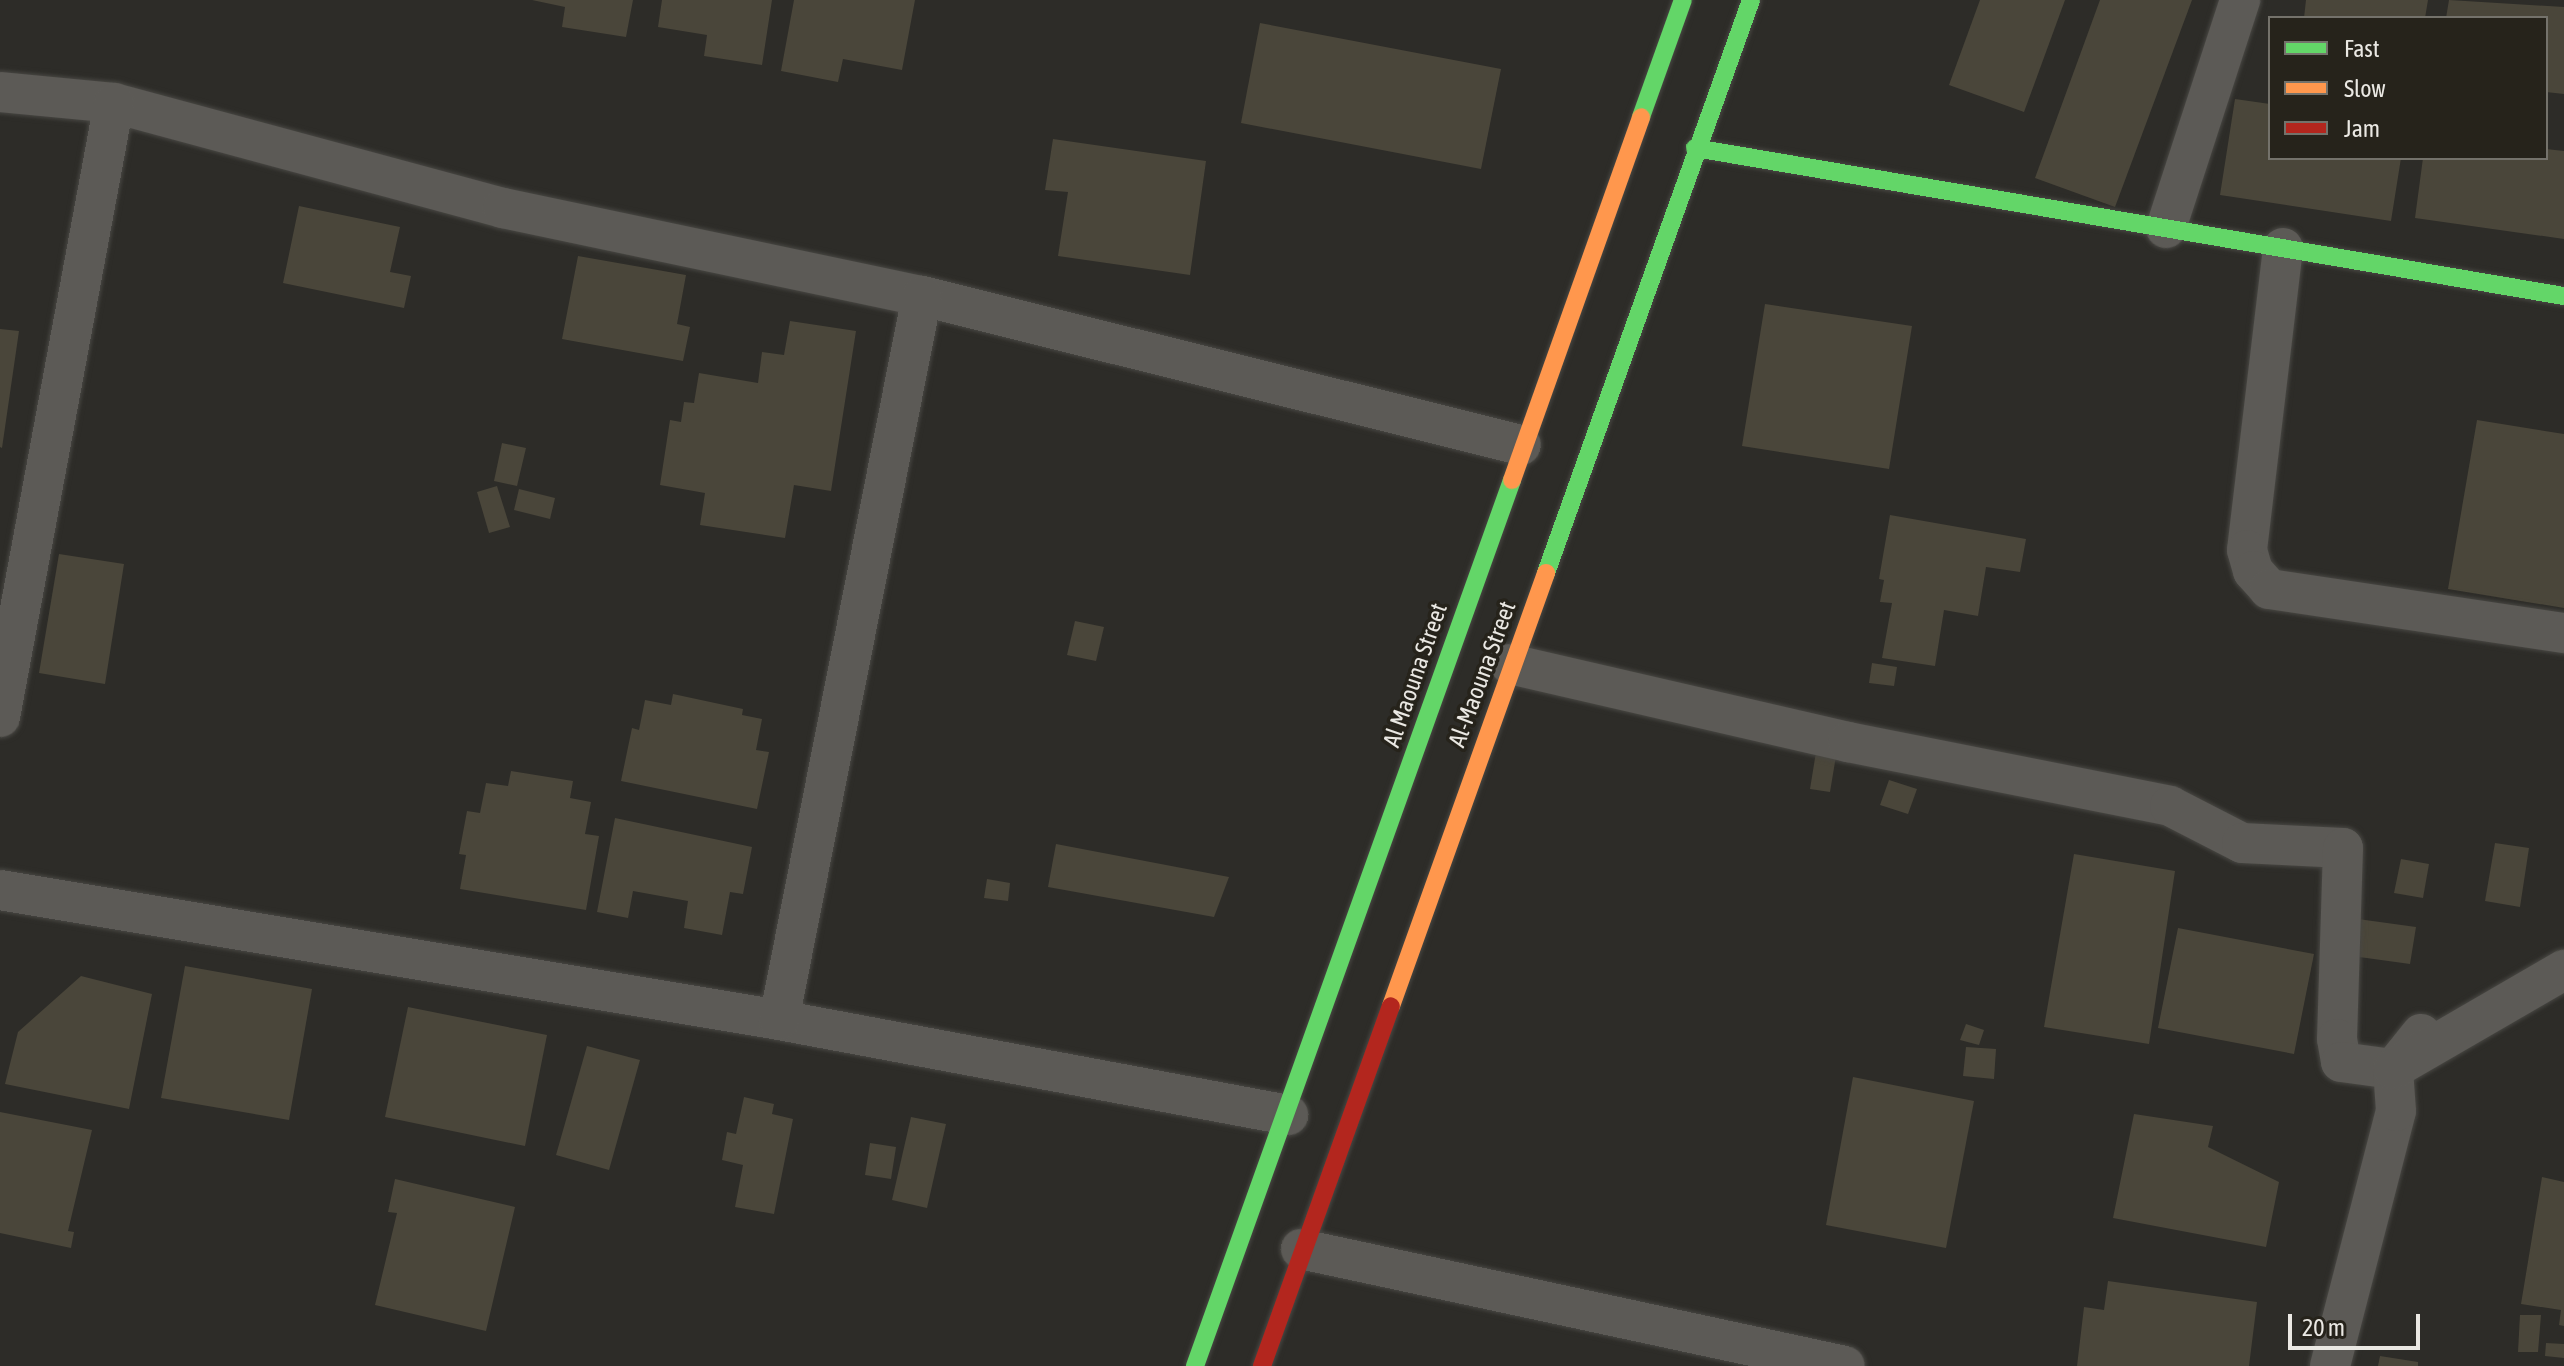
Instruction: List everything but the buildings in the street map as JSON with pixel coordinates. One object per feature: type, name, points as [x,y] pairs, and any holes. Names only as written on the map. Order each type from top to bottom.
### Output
[{"type":"main road","name":"Al Maouna Street","points":[[1195,1366],[1288,1115],[1521,445],[1683,0]]},
{"type":"main road","name":"Al-Maouna Street","points":[[1262,1366],[1510,664],[1751,0]]},
{"type":"main road","points":[[1695,148],[2564,296]]},
{"type":"street","points":[[2166,228],[2240,0]]},
{"type":"street","points":[[0,92],[114,103],[503,208],[922,296],[1521,445]]},
{"type":"street","points":[[0,717],[114,103]]},
{"type":"street","points":[[2283,248],[2247,550],[2253,571],[2269,589],[2564,633]]},
{"type":"street","points":[[779,1020],[922,296]]},
{"type":"street","points":[[1510,664],[1848,742],[2170,806],[2242,843],[2343,848],[2337,1039],[2341,1062],[2393,1069],[2564,970]]},
{"type":"street","points":[[0,890],[779,1020],[1288,1115]]},
{"type":"street","points":[[2330,1366],[2396,1111],[2393,1069],[2421,1034]]},
{"type":"street","points":[[1301,1249],[1845,1366]]},
{"type":"traffic: fast","points":[[1641,117],[1683,0]]},
{"type":"traffic: fast","points":[[1546,573],[1751,0]]},
{"type":"traffic: fast","points":[[1695,148],[2564,296]]},
{"type":"traffic: fast","points":[[1195,1366],[1512,480]]},
{"type":"traffic: slow","points":[[1512,480],[1641,117]]},
{"type":"traffic: slow","points":[[1391,1006],[1546,573]]},
{"type":"traffic: jam","points":[[1262,1366],[1391,1006]]}]
